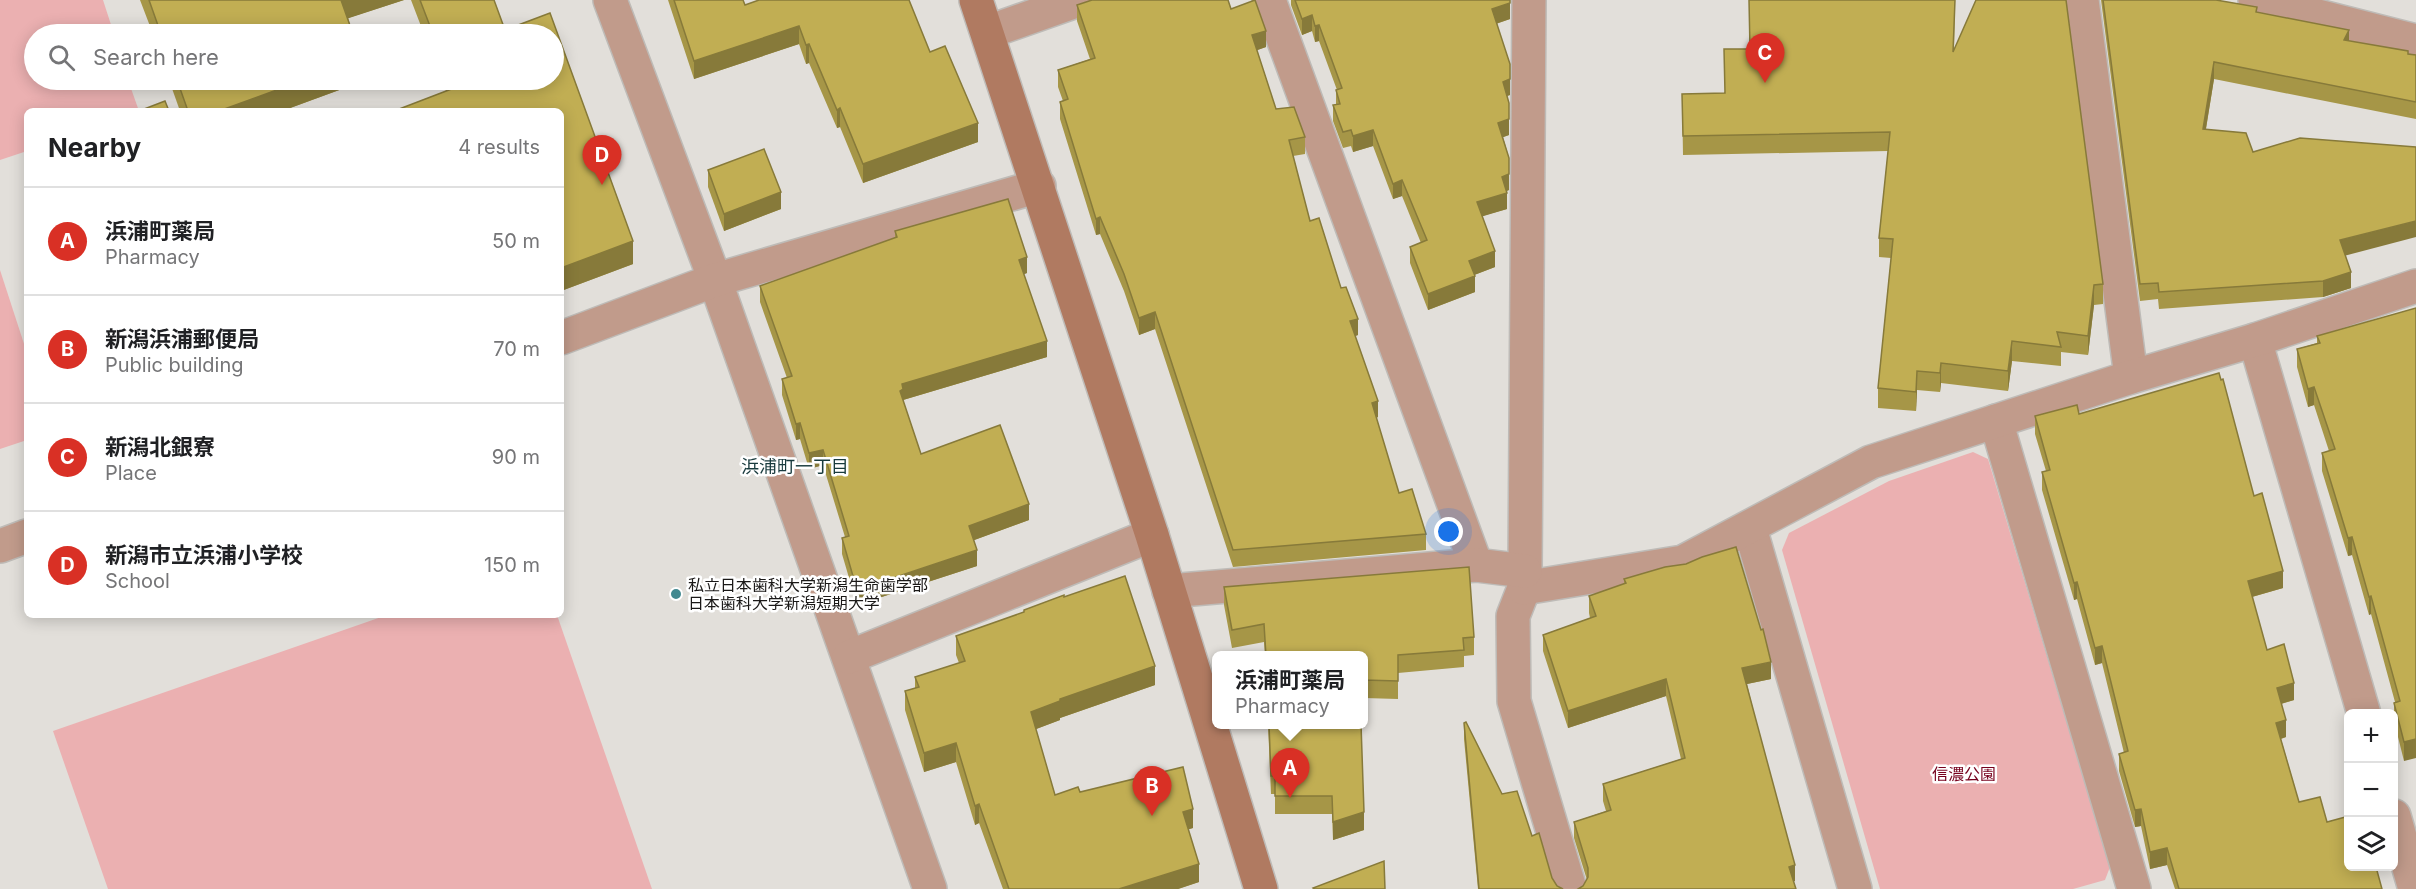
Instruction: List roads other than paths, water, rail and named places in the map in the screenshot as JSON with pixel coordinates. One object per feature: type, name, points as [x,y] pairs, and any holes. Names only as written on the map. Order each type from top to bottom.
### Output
[{"type":"street","points":[[610,0],[715,280],[930,889]]},
{"type":"street","points":[[976,0],[1152,535],[1261,889]]},
{"type":"street","points":[[988,32],[1079,0]]},
{"type":"street","points":[[1269,0],[1476,565]]},
{"type":"street","points":[[1528,0],[1524,580],[1513,616],[1514,701],[1569,889]]},
{"type":"street","points":[[2082,0],[2131,377]]},
{"type":"street","points":[[2255,0],[2414,35]]},
{"type":"street","points":[[564,337],[715,280],[1039,186]]},
{"type":"street","points":[[1169,591],[1476,565],[1524,580],[1683,562],[1871,462],[2131,377],[2255,340],[2416,286]]},
{"type":"street","points":[[2255,340],[2363,709]]},
{"type":"street","points":[[1996,421],[2134,889]]},
{"type":"street","points":[[1749,528],[1855,889]]},
{"type":"street","points":[[849,657],[1152,535]]},
{"type":"street","points":[[0,546],[24,537]]},
{"type":"street","points":[[2394,817],[2415,889]]},
{"type":"place","name":"新潟北銀寮","points":[[1765,83]]},
{"type":"place","name":"新潟市立浜浦小学校","points":[[602,185]]},
{"type":"place","name":"私立日本歯科大学新潟生命歯学部 日本歯科大学新潟短期大学","points":[[676,594]]},
{"type":"place","name":"浜浦町薬局","points":[[1290,798]]},
{"type":"place","name":"新潟浜浦郵便局","points":[[1152,816]]},
{"type":"district","name":"浜浦町一丁目","points":[[795,467]]},
{"type":"park label","name":"信濃公園","points":[[1964,774]]}]
